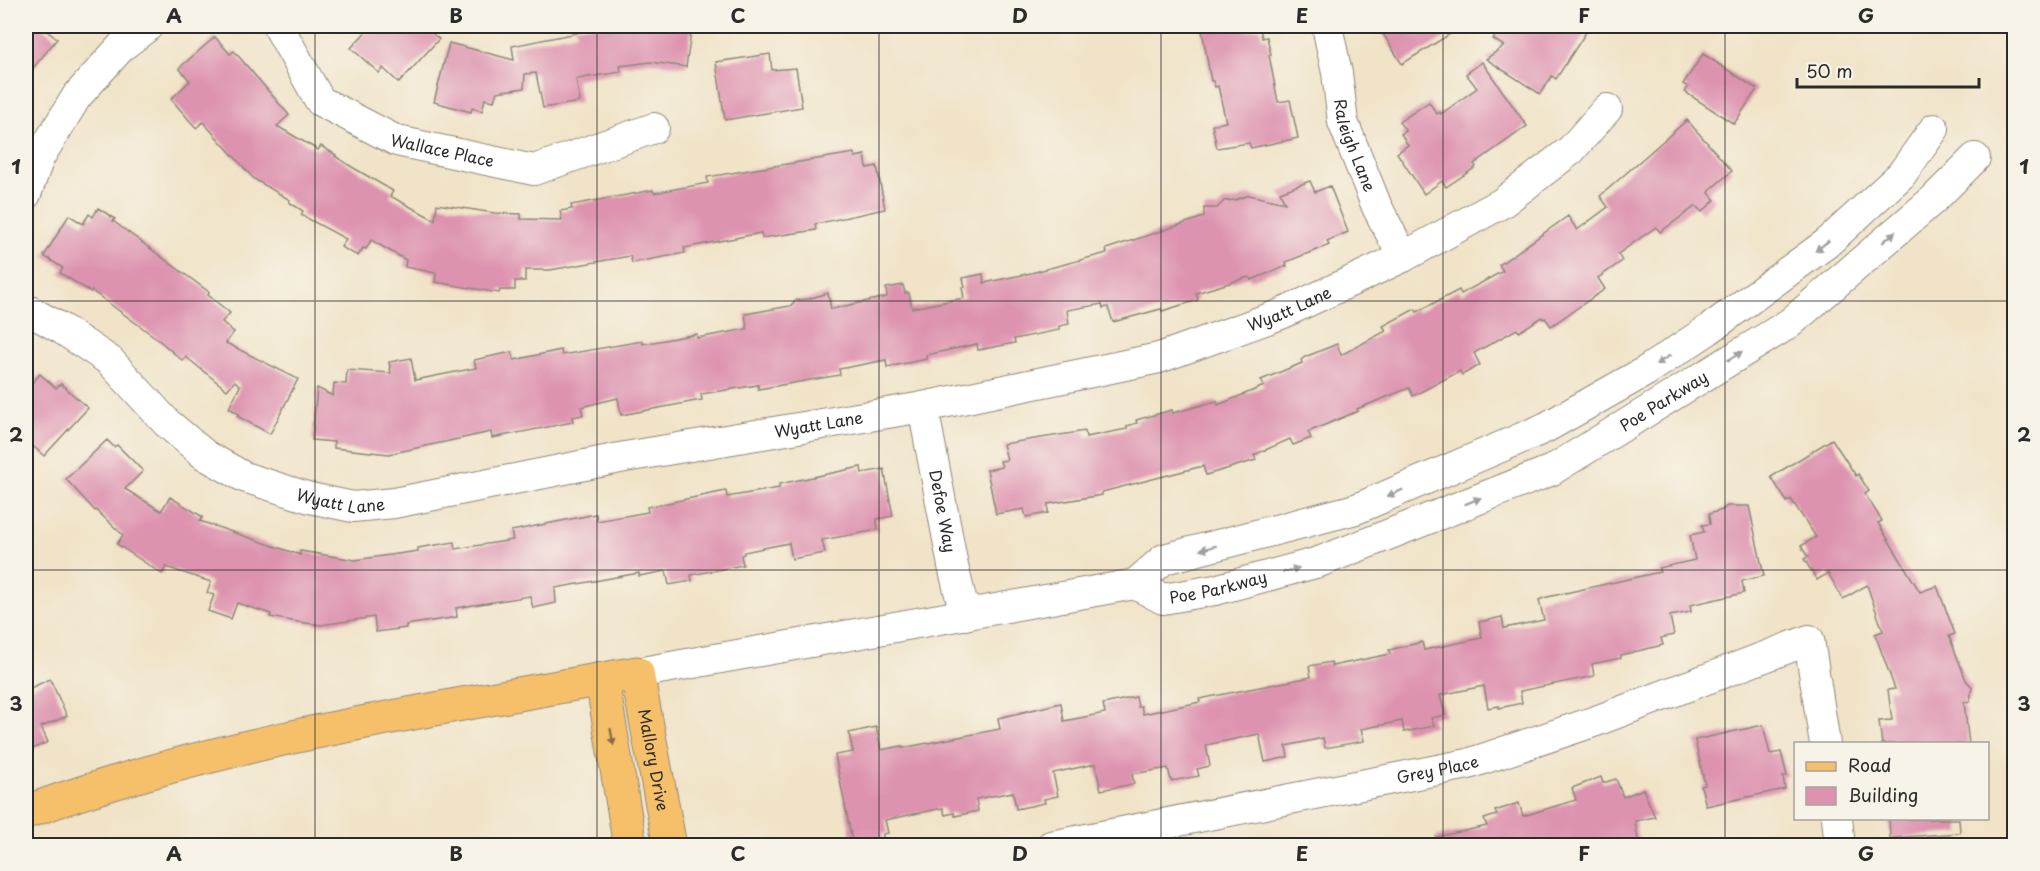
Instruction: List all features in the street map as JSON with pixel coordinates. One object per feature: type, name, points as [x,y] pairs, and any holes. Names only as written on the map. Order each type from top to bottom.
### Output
[{"type":"main road","points":[[26,812],[63,798],[172,766],[282,738],[637,673]]},
{"type":"main road","name":"Mallory Drive","points":[[637,673],[670,846]]},
{"type":"main road","points":[[602,680],[630,846]]},
{"type":"street","points":[[26,194],[39,158],[77,96],[122,46],[148,26]]},
{"type":"street","name":"Wallace Place","points":[[278,26],[320,101],[397,141],[534,170],[654,128]]},
{"type":"street","name":"Raleigh Lane","points":[[1328,26],[1343,122],[1377,207],[1403,257]]},
{"type":"street","name":"Wyatt Lane","points":[[26,309],[62,329],[110,361],[167,423],[206,455],[244,477],[310,498],[353,507],[394,502],[625,457],[923,407],[1159,358],[1281,314],[1403,257],[1502,203],[1571,150],[1607,109]]},
{"type":"street","name":"Poe Parkway","points":[[1934,129],[1901,175],[1827,243],[1708,330],[1646,371],[1545,428],[1367,505],[1164,559],[1135,584],[1163,599],[1215,590],[1296,569],[1552,470],[1790,323],[1934,199],[1975,158]]},
{"type":"street","name":"Defoe Way","points":[[923,407],[953,566],[965,615]]},
{"type":"street","points":[[637,673],[1135,584]]},
{"type":"street","name":"Grey Place","points":[[1052,846],[1468,764],[1596,722],[1809,640],[1825,742]]},
{"type":"street","points":[[1837,820],[1840,846]]},
{"type":"building","points":[[26,26],[40,26],[57,39],[26,77]]},
{"type":"building","points":[[371,26],[424,26],[439,39],[399,83],[383,68],[379,73],[351,48]]},
{"type":"building","points":[[575,26],[692,26],[686,67],[651,62],[620,66],[621,72],[576,79],[580,102],[543,108],[536,73],[525,74],[524,88],[497,92],[494,101],[485,99],[482,111],[472,108],[471,112],[434,102],[449,43],[514,60],[512,46],[577,33]]},
{"type":"building","points":[[1225,26],[1246,26],[1247,31],[1260,28],[1262,38],[1267,37],[1278,102],[1290,100],[1298,138],[1251,148],[1249,143],[1217,148],[1212,125],[1226,122],[1218,86],[1215,87],[1211,81],[1202,30]]},
{"type":"building","points":[[1378,26],[1463,26],[1402,64]]},
{"type":"building","points":[[1502,26],[1590,26],[1556,79],[1552,76],[1540,94],[1486,59],[1504,46],[1493,39]]},
{"type":"building","points":[[215,37],[230,54],[234,51],[289,115],[277,126],[318,150],[321,146],[393,191],[390,196],[435,220],[437,204],[494,213],[521,214],[521,219],[562,220],[560,211],[572,209],[571,205],[653,190],[654,193],[708,183],[707,177],[854,153],[855,157],[865,155],[867,168],[877,166],[885,209],[815,224],[816,230],[762,238],[761,233],[684,248],[685,253],[632,263],[630,256],[550,270],[525,270],[525,281],[515,281],[515,290],[500,290],[499,293],[435,282],[436,273],[405,267],[406,260],[371,240],[358,256],[341,247],[346,239],[301,215],[303,211],[289,202],[290,200],[254,179],[203,122],[196,128],[171,99],[190,81],[179,68]]},
{"type":"building","points":[[770,54],[772,70],[796,68],[802,107],[725,120],[716,62]]},
{"type":"building","points":[[1703,54],[1757,89],[1734,124],[1685,92],[1688,87],[1683,84]]},
{"type":"building","points":[[1482,62],[1527,126],[1474,164],[1476,167],[1446,187],[1442,181],[1424,194],[1397,153],[1408,145],[1401,134],[1406,131],[1399,122],[1429,102],[1437,114],[1440,112],[1441,114],[1477,88],[1466,74]]},
{"type":"building","points":[[1687,120],[1732,171],[1711,189],[1709,193],[1715,200],[1702,212],[1696,206],[1660,232],[1656,227],[1618,254],[1622,261],[1598,278],[1605,289],[1551,326],[1542,317],[1519,332],[1517,329],[1474,353],[1480,365],[1462,375],[1460,371],[1413,396],[1409,388],[1357,409],[1358,411],[1308,432],[1311,438],[1293,445],[1290,439],[1254,455],[1256,460],[1206,475],[1203,466],[1102,492],[1102,495],[1048,504],[1048,513],[1026,517],[1024,509],[996,514],[987,470],[1002,467],[1000,461],[1007,460],[1003,444],[1085,431],[1086,437],[1127,429],[1127,426],[1137,423],[1136,420],[1172,410],[1173,413],[1217,401],[1218,405],[1264,386],[1261,380],[1302,363],[1301,360],[1305,357],[1337,344],[1341,355],[1386,331],[1383,326],[1415,309],[1417,312],[1459,290],[1461,294],[1503,271],[1499,265],[1568,216],[1577,230],[1608,207],[1600,196]]},
{"type":"building","points":[[1310,181],[1315,192],[1330,186],[1348,232],[1327,241],[1329,245],[1286,262],[1287,266],[1251,280],[1249,277],[1196,293],[1198,300],[1162,311],[1161,309],[1113,322],[1108,307],[1103,308],[1102,304],[1067,310],[1069,324],[1059,326],[1059,330],[1014,339],[1015,343],[978,350],[977,344],[926,355],[927,359],[887,367],[886,360],[839,369],[840,375],[758,389],[758,385],[701,394],[702,400],[621,415],[618,398],[581,407],[583,415],[572,417],[573,422],[492,438],[491,432],[389,454],[334,448],[334,442],[312,440],[317,388],[333,396],[334,383],[346,384],[347,370],[391,373],[389,362],[411,358],[415,380],[476,368],[474,360],[512,352],[514,360],[561,350],[562,355],[697,334],[697,338],[747,329],[745,314],[790,306],[796,300],[828,293],[831,309],[887,297],[886,288],[903,285],[905,293],[909,293],[912,308],[964,298],[963,278],[983,274],[984,283],[1107,253],[1106,249],[1204,217],[1204,208],[1217,208],[1224,201],[1249,195],[1285,203],[1280,192]]},
{"type":"building","points":[[98,208],[209,292],[208,295],[230,313],[222,322],[234,332],[226,343],[298,379],[270,434],[237,416],[239,414],[229,408],[240,386],[235,381],[227,390],[186,357],[183,361],[155,337],[92,291],[60,273],[63,268],[44,256],[69,215],[83,224],[89,214],[93,217]]},
{"type":"building","points":[[40,374],[56,388],[61,384],[88,408],[44,456],[26,440],[26,390]]},
{"type":"building","points":[[1832,439],[1856,476],[1858,474],[1869,491],[1865,494],[1882,521],[1878,523],[1920,592],[1937,586],[1955,634],[1949,636],[1966,680],[1972,687],[1970,701],[1964,702],[1969,742],[1882,742],[1879,721],[1892,720],[1888,690],[1895,689],[1875,634],[1883,631],[1867,585],[1843,599],[1828,573],[1817,580],[1804,559],[1808,557],[1801,546],[1816,537],[1791,499],[1787,502],[1771,477]]},
{"type":"building","points":[[107,440],[114,447],[117,445],[143,471],[125,489],[161,511],[170,497],[203,517],[200,521],[300,555],[300,551],[355,560],[418,551],[418,548],[454,542],[455,549],[513,540],[511,531],[596,514],[597,521],[648,512],[647,507],[726,491],[727,497],[779,488],[779,484],[861,467],[862,473],[884,469],[893,516],[877,519],[878,530],[822,540],[825,553],[792,559],[789,543],[744,552],[741,555],[743,565],[691,575],[692,581],[669,585],[666,571],[639,576],[639,573],[555,588],[556,603],[533,608],[530,596],[456,608],[457,617],[406,625],[406,628],[376,632],[374,617],[321,625],[298,622],[270,617],[271,614],[237,603],[231,619],[208,611],[214,595],[207,593],[211,582],[166,567],[162,574],[117,544],[123,535],[95,511],[66,479]]},
{"type":"building","points":[[1727,506],[1749,506],[1764,576],[1742,581],[1744,593],[1690,605],[1691,612],[1670,616],[1674,635],[1661,638],[1663,645],[1592,664],[1594,676],[1520,691],[1522,703],[1499,708],[1499,706],[1488,708],[1484,686],[1440,695],[1445,715],[1431,718],[1434,726],[1404,732],[1402,721],[1361,729],[1364,741],[1325,748],[1323,738],[1286,746],[1288,757],[1265,762],[1259,734],[1206,745],[1210,766],[1197,769],[1199,776],[1171,781],[1168,768],[1132,774],[1134,784],[1101,790],[1095,764],[1053,773],[1058,796],[1044,799],[1045,803],[1016,809],[1013,792],[976,799],[978,811],[955,816],[954,813],[945,815],[943,808],[885,820],[888,833],[883,834],[882,846],[853,846],[835,755],[853,752],[849,733],[876,727],[881,750],[1000,729],[998,718],[1061,703],[1064,721],[1105,713],[1103,704],[1136,697],[1138,707],[1141,706],[1143,714],[1200,702],[1199,699],[1311,677],[1309,666],[1331,662],[1332,666],[1390,654],[1389,650],[1422,642],[1424,650],[1482,638],[1479,622],[1502,617],[1504,628],[1544,620],[1539,600],[1543,598],[1660,572],[1659,568],[1695,560],[1690,535],[1704,532],[1702,525],[1710,524],[1709,514]]},
{"type":"building","points":[[50,679],[67,716],[41,727],[48,742],[26,752],[26,690]]},
{"type":"building","points":[[1763,725],[1770,754],[1781,752],[1787,776],[1783,776],[1785,789],[1706,806],[1701,786],[1705,785],[1695,740]]},
{"type":"building","points":[[1601,777],[1603,783],[1616,779],[1623,797],[1643,789],[1655,817],[1635,821],[1638,840],[1624,846],[1437,846],[1436,837],[1487,826],[1484,819],[1497,815],[1495,811],[1519,803],[1523,816],[1576,800],[1572,788]]},
{"type":"building","points":[[1889,820],[1959,820],[1960,833],[1890,838]]}]
